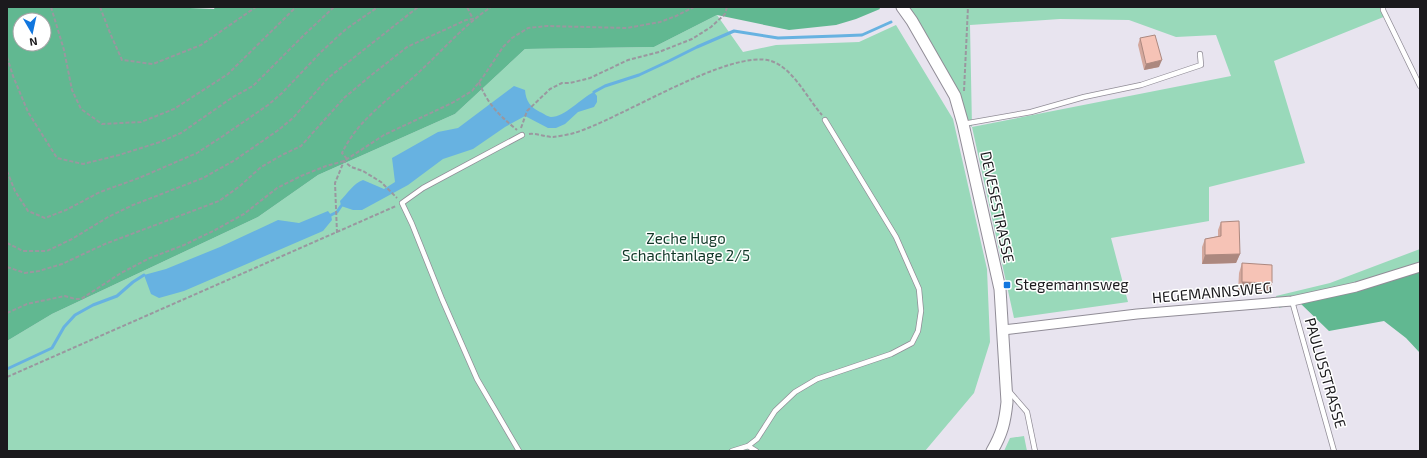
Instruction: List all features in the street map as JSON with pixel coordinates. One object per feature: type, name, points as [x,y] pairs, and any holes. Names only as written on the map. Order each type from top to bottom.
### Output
[{"type":"street","name":"DEVESESTRASSE","points":[[902,7],[912,20],[955,96],[963,124],[1000,289],[1007,402],[1001,435],[992,451]]},
{"type":"street","name":"HEGEMANNSWEG","points":[[1003,330],[1137,314],[1292,301],[1356,287],[1420,268]]},
{"type":"lane","points":[[1384,7],[1386,16],[1420,86]]},
{"type":"lane","points":[[963,124],[1031,112],[1084,97],[1141,85],[1201,65],[1200,54]]},
{"type":"lane","points":[[732,451],[748,446],[757,439],[775,411],[795,392],[817,379],[891,354],[912,343],[918,331],[922,311],[919,289],[896,237],[825,120]]},
{"type":"lane","points":[[519,451],[477,379],[402,203],[423,188],[522,136]]},
{"type":"lane","name":"PAULUSSTRASSE","points":[[1292,301],[1334,451]]},
{"type":"lane","points":[[1007,389],[1027,412],[1035,451]]},
{"type":"lane","points":[[748,446],[756,451]]},
{"type":"path","points":[[51,7],[64,50],[72,90],[81,109],[102,124],[141,122],[174,109],[228,74],[296,7]]},
{"type":"path","points":[[100,7],[122,60],[153,64],[201,45],[256,7]]},
{"type":"path","points":[[7,57],[12,76],[28,112],[57,158],[83,164],[119,155],[160,142],[181,133],[233,97],[253,86],[334,7]]},
{"type":"path","points":[[7,171],[15,192],[28,211],[45,218],[66,210],[100,192],[139,178],[197,152],[268,105],[346,29],[378,7]]},
{"type":"path","points":[[7,243],[23,251],[47,251],[72,239],[108,217],[133,205],[203,178],[235,160],[293,118],[328,78],[418,7]]},
{"type":"path","points":[[468,7],[473,19]]},
{"type":"path","points":[[347,159],[342,153],[357,129],[391,96],[422,70],[473,19],[491,7]]},
{"type":"path","points":[[7,313],[27,304],[65,296],[81,299],[121,273],[150,258],[196,239],[244,214],[277,188],[301,176],[326,166],[344,161],[384,135],[452,103],[472,91],[503,47],[512,38],[528,28],[553,26],[627,28],[660,22],[694,7]]},
{"type":"path","points":[[479,82],[484,95],[497,114],[520,132],[528,111],[550,89],[562,83],[570,83],[590,78],[628,60],[660,52],[692,39],[712,27],[725,14],[728,7]]},
{"type":"path","points":[[964,92],[968,7]]},
{"type":"path","points":[[7,267],[24,273],[39,271],[62,264],[105,244],[219,201],[261,168],[282,155],[302,146],[344,98],[369,76],[407,47],[466,20],[473,19]]},
{"type":"path","points":[[522,136],[533,133],[552,137],[574,133],[623,113],[706,74],[732,64],[753,59],[771,61],[788,70],[825,120]]},
{"type":"path","points":[[7,378],[402,203],[381,182],[351,167],[344,161]]},
{"type":"path","points":[[337,233],[337,200],[335,183],[344,161]]},
{"type":"green space","points":[[7,7],[166,7],[214,9],[215,7],[879,7],[880,9],[836,25],[789,30],[717,15],[654,47],[525,49],[455,114],[318,175],[258,217],[52,314],[7,341]]},
{"type":"green space","points":[[902,7],[1381,7],[1386,16],[1274,61],[1305,163],[1209,187],[1209,221],[1111,238],[1128,302],[1014,318],[972,127],[967,123]],"holes":[[[1060,19],[1129,20],[1176,37],[1216,35],[1231,76],[972,127],[970,25]]]},
{"type":"green space","name":"Zeche Hugo Schachtanlage 2/5","points":[[717,15],[743,52],[776,45],[859,42],[896,25],[953,119],[987,269],[990,342],[974,393],[925,451],[7,451],[7,341],[52,314],[258,217],[318,175],[455,114],[525,49],[654,47]]},
{"type":"green space","points":[[1420,249],[1420,271],[1279,308],[1276,296],[1330,283]]},
{"type":"green space","points":[[1420,271],[1420,353],[1406,338],[1384,321],[1329,331],[1300,303]]},
{"type":"green space","points":[[1024,436],[1027,451],[1004,451],[1010,438]]},
{"type":"water","points":[[514,86],[525,90],[526,97],[531,106],[550,117],[562,114],[594,92],[597,96],[597,102],[594,107],[578,112],[565,124],[556,128],[548,128],[525,116],[505,127],[473,149],[443,159],[408,185],[362,210],[353,210],[341,206],[340,201],[360,181],[363,180],[384,189],[395,182],[392,158],[438,132],[458,128]]},
{"type":"water","points":[[328,211],[332,220],[323,231],[184,291],[159,298],[151,294],[144,275],[166,269],[220,247],[278,220],[299,223]]},
{"type":"building","points":[[1155,35],[1162,60],[1146,64],[1140,38]]},
{"type":"building","points":[[1239,221],[1240,254],[1205,255],[1205,239],[1221,236],[1221,222]]},
{"type":"building","points":[[1242,263],[1272,265],[1272,283],[1242,282]]},
{"type":"waterway","points":[[594,92],[605,86],[639,75],[734,31],[778,38],[862,35],[891,22]]},
{"type":"waterway","points":[[331,215],[337,212],[341,206]]},
{"type":"waterway","points":[[7,369],[52,348],[64,327],[75,315],[93,305],[117,296],[133,282],[144,275]]},
{"type":"place","name":"Stegemannsweg","points":[[1007,285]]}]
